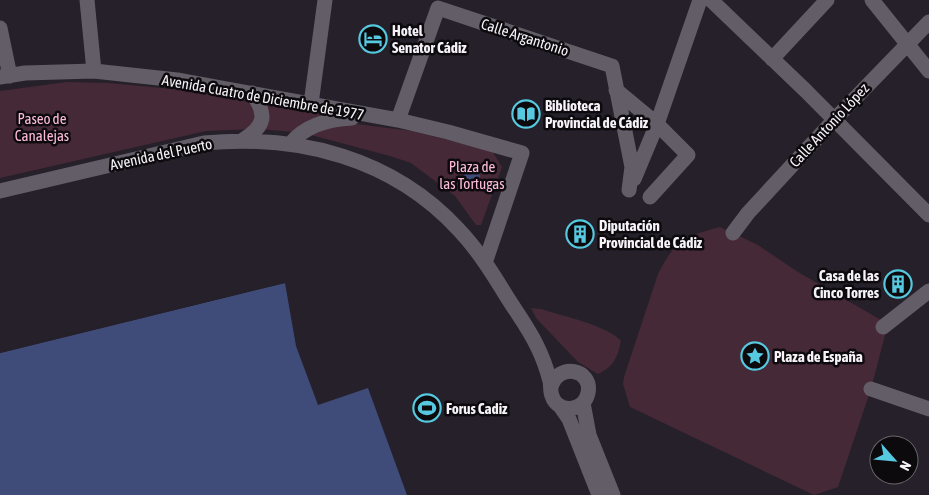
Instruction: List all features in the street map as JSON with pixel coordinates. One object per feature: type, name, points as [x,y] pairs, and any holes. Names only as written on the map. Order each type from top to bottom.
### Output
[{"type":"street","points":[[87,0],[94,71]]},
{"type":"street","points":[[616,90],[632,167],[629,190],[657,124],[700,0]]},
{"type":"street","points":[[711,0],[929,214]]},
{"type":"street","points":[[772,59],[827,0]]},
{"type":"street","points":[[872,0],[929,71]]},
{"type":"street","points":[[311,104],[324,5]]},
{"type":"street","name":"Calle Argantonio","points":[[398,120],[438,8],[612,66],[616,90]]},
{"type":"street","name":"Calle Antonio López","points":[[733,233],[748,213],[834,120],[929,22]]},
{"type":"street","points":[[0,28],[5,76]]},
{"type":"street","name":"Avenida Cuatro de Diciembre de 1977","points":[[5,76],[25,73],[94,71],[177,80],[398,120],[522,153],[485,263]]},
{"type":"street","points":[[616,90],[657,124],[688,155],[650,197]]},
{"type":"street","points":[[243,140],[253,134],[262,120],[261,105],[252,93]]},
{"type":"street","points":[[291,143],[296,136],[326,120],[374,117]]},
{"type":"street","name":"Avenida del Puerto","points":[[0,191],[204,143],[243,140],[291,143],[363,163],[402,183],[451,221],[485,263],[537,346],[551,387]]},
{"type":"street","points":[[883,328],[929,291]]},
{"type":"street","name":"Avenida del Puerto","points":[[537,346],[569,371]]},
{"type":"street","points":[[599,495],[569,419],[552,397],[551,387],[555,378],[564,372],[569,371],[580,374],[586,382],[588,392],[583,403],[589,435],[613,495]]},
{"type":"street","points":[[871,389],[929,409]]},
{"type":"street","points":[[560,406],[573,408],[583,403]]},
{"type":"green space","name":"Paseo de Canalejas","points":[[67,82],[108,83],[183,90],[324,115],[294,132],[257,129],[206,131],[0,178],[0,91]]},
{"type":"green space","name":"Plaza de las Tortugas","points":[[341,122],[412,131],[492,151],[502,167],[481,225],[476,225],[455,196],[411,163],[311,135]]},
{"type":"green space","name":"Plaza de España","points":[[720,227],[758,245],[798,272],[881,320],[885,335],[871,389],[838,487],[814,495],[630,407],[623,384],[624,377],[658,274],[670,254],[682,242],[690,237]]},
{"type":"green space","points":[[531,308],[541,309],[584,322],[614,335],[621,341],[614,361],[608,368],[598,374],[578,362],[536,318]]},
{"type":"water","points":[[472,168],[478,170],[480,176],[478,182],[472,184],[466,182],[464,176],[466,170]]},
{"type":"water","points":[[285,283],[296,346],[318,405],[368,388],[407,495],[0,495],[0,353]]},
{"type":"pier","points":[[284,281],[285,283],[0,353],[0,351]]},
{"type":"place","name":"Hotel Senator Cádiz","points":[[373,39]]},
{"type":"place","name":"Biblioteca Provincial de Cádiz","points":[[526,114]]},
{"type":"place","name":"Diputación Provincial de Cádiz","points":[[580,234]]},
{"type":"place","name":"Casa de las Cinco Torres","points":[[898,284]]},
{"type":"place","name":"Plaza de España","points":[[755,356]]},
{"type":"place","name":"Forus Cadiz","points":[[427,408]]}]
